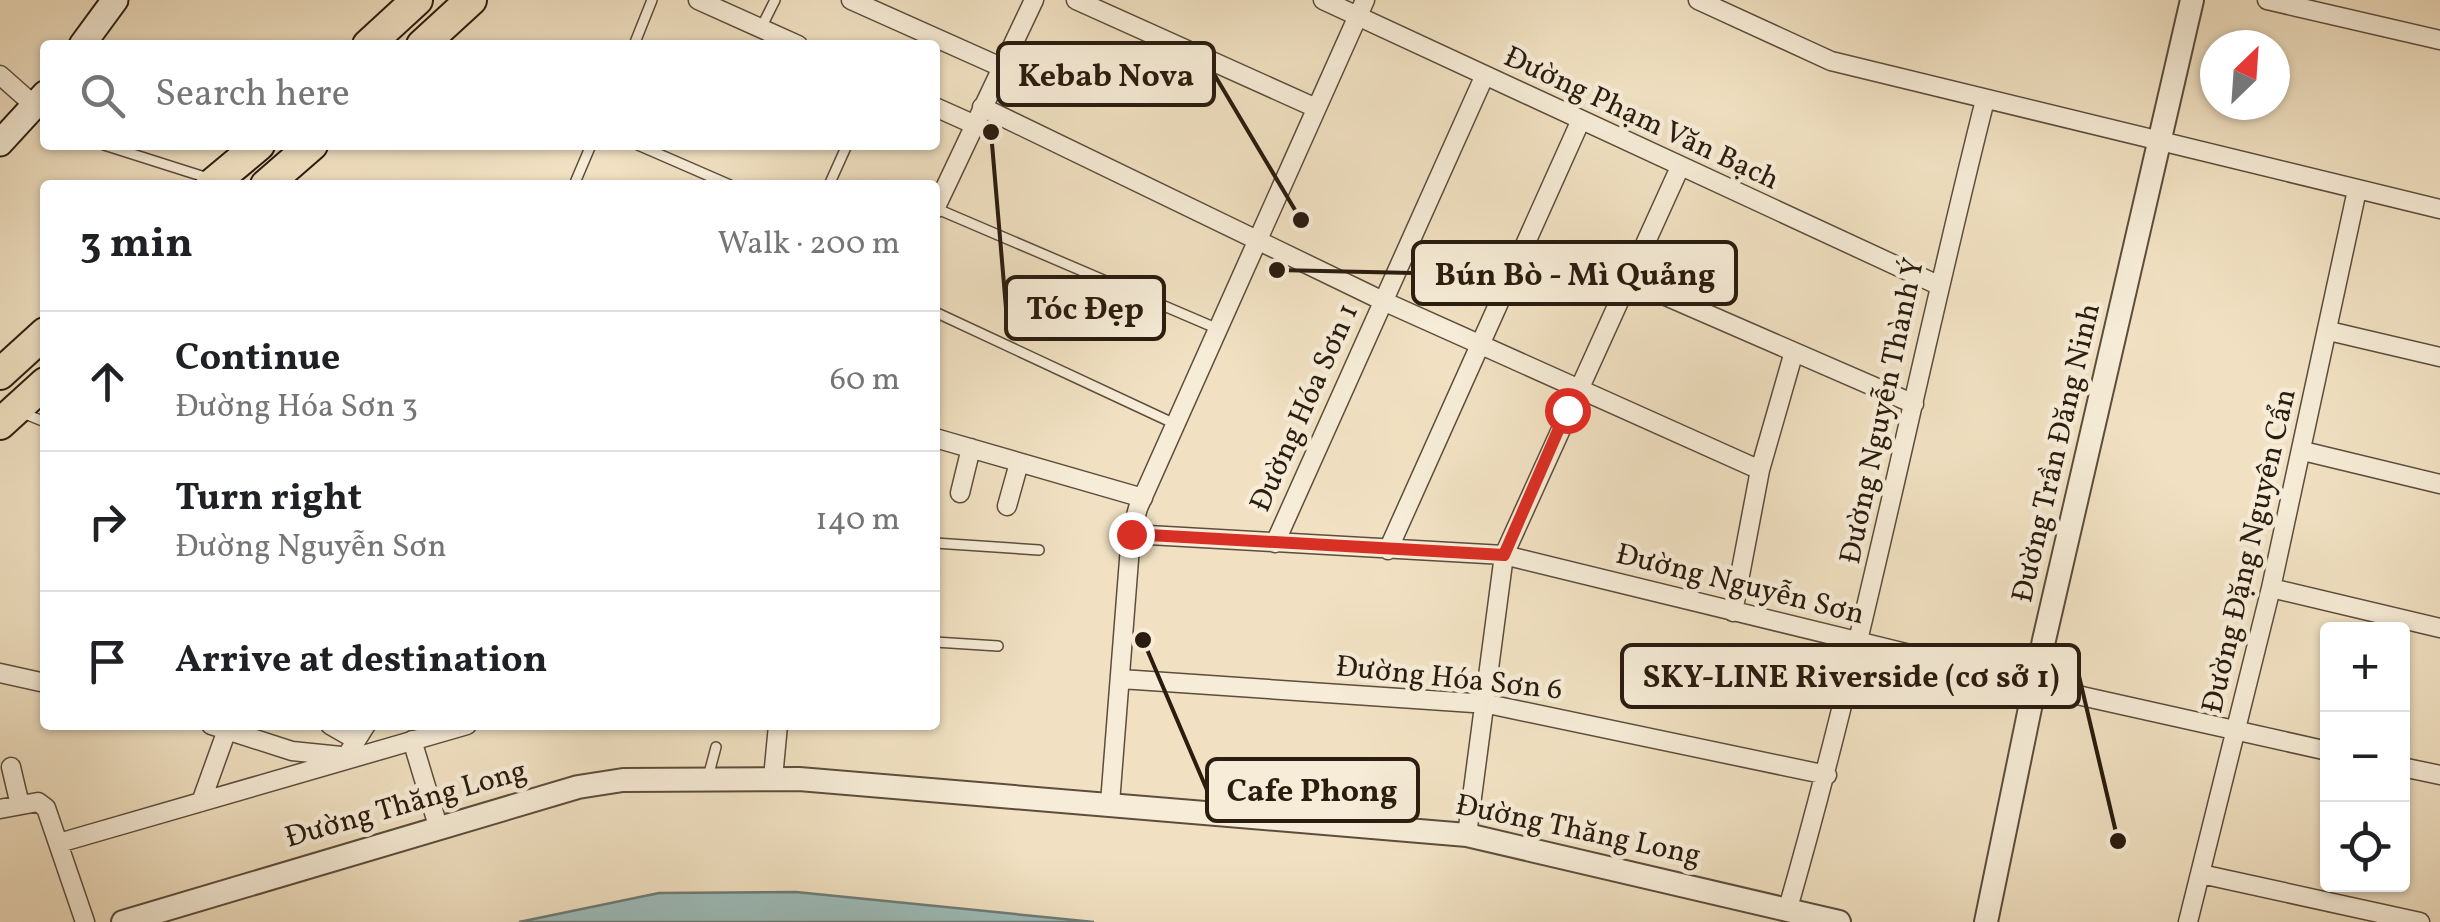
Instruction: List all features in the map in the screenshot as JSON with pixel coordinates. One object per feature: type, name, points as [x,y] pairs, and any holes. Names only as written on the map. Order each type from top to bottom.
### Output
[{"type":"highway","points":[[373,40],[416,0]]},
{"type":"highway","points":[[428,40],[472,0]]},
{"type":"highway","points":[[217,180],[253,150]]},
{"type":"highway","points":[[279,180],[307,150]]},
{"type":"highway","points":[[0,374],[40,338]]},
{"type":"highway","points":[[8,417],[40,388]]},
{"type":"main road","points":[[86,40],[115,0]]},
{"type":"main road","points":[[0,143],[40,102]]},
{"type":"street","points":[[698,0],[787,40]]},
{"type":"street","points":[[851,0],[1000,67]]},
{"type":"street","points":[[940,197],[1034,0]]},
{"type":"street","points":[[1076,0],[1316,108]]},
{"type":"street","name":"Đường Phạm Văn Bạch","points":[[1323,0],[1362,8],[1484,77],[1938,285]]},
{"type":"street","points":[[1698,0],[1830,61],[2440,209]]},
{"type":"street","name":"Đường Trần Đăng Ninh","points":[[1986,922],[2035,684],[2192,0]]},
{"type":"street","points":[[2268,0],[2440,40]]},
{"type":"street","points":[[1110,803],[1131,534],[1175,424],[1362,8]]},
{"type":"street","points":[[0,75],[40,100]]},
{"type":"street","name":"Đường Hóa Sơn 1","points":[[1275,543],[1484,77]]},
{"type":"street","name":"Đường Nguyễn Thành Ý","points":[[1788,908],[1860,642],[1938,285],[1985,100]]},
{"type":"street","points":[[940,108],[977,116],[1760,470]]},
{"type":"street","points":[[1388,550],[1483,346],[1580,122]]},
{"type":"street","points":[[1467,835],[1488,704],[1504,555],[1680,166]]},
{"type":"street","name":"Đường Đặng Nguyên Cẩn","points":[[2188,922],[2271,588],[2329,331],[2356,190]]},
{"type":"street","points":[[1628,280],[1914,404]]},
{"type":"street","points":[[2329,331],[2440,358]]},
{"type":"street","points":[[1733,612],[1760,470],[1794,354]]},
{"type":"street","points":[[940,439],[1143,498]]},
{"type":"street","points":[[960,493],[971,448]]},
{"type":"street","points":[[2302,451],[2440,484]]},
{"type":"street","points":[[1007,506],[1019,463]]},
{"type":"street","name":"Đường Nguyễn Sơn","points":[[1131,534],[1504,555],[2320,749]]},
{"type":"street","points":[[2271,588],[2440,628]]},
{"type":"street","points":[[0,673],[40,681]]},
{"type":"street","name":"Đường Hóa Sơn 6","points":[[1120,678],[1488,704],[1826,775]]},
{"type":"street","points":[[201,802],[219,730]]},
{"type":"street","points":[[252,732],[311,756],[357,744],[412,740],[448,730]]},
{"type":"street","points":[[774,778],[778,730]]},
{"type":"street","points":[[412,740],[438,826]]},
{"type":"street","points":[[59,843],[201,802],[357,744]]},
{"type":"street","points":[[11,767],[20,805]]},
{"type":"street","points":[[2410,769],[2440,776]]},
{"type":"street","name":"Đường Thăng Long","points":[[124,922],[438,826],[606,782],[774,778],[1467,835],[1840,922]]},
{"type":"street","points":[[0,809],[43,804],[85,922]]},
{"type":"street","points":[[2201,874],[2420,922]]},
{"type":"lane","points":[[636,40],[652,0]]},
{"type":"lane","points":[[762,28],[774,0]]},
{"type":"lane","points":[[118,150],[204,180]]},
{"type":"lane","points":[[576,180],[590,150]]},
{"type":"lane","points":[[650,150],[718,180]]},
{"type":"lane","points":[[831,180],[845,150]]},
{"type":"lane","points":[[940,210],[1218,329]]},
{"type":"lane","points":[[940,314],[1175,424]]},
{"type":"lane","points":[[8,417],[40,421]]},
{"type":"lane","points":[[940,543],[1038,550]]},
{"type":"lane","points":[[940,642],[998,646]]},
{"type":"lane","points":[[708,779],[716,747]]},
{"type":"water","points":[[796,892],[1094,922],[519,922],[659,893]]},
{"type":"place","name":"Tóc Đẹp","points":[[991,132]]},
{"type":"place","name":"Kebab Nova","points":[[1301,220]]},
{"type":"place","name":"Bún Bò - Mì Quảng","points":[[1277,270]]},
{"type":"place","name":"Cafe Phong","points":[[1143,640]]},
{"type":"place","name":"SKY-LINE Riverside (cơ sở 1)","points":[[2118,841]]},
{"type":"route","points":[[1131,534],[1504,555],[1567,410]]}]
